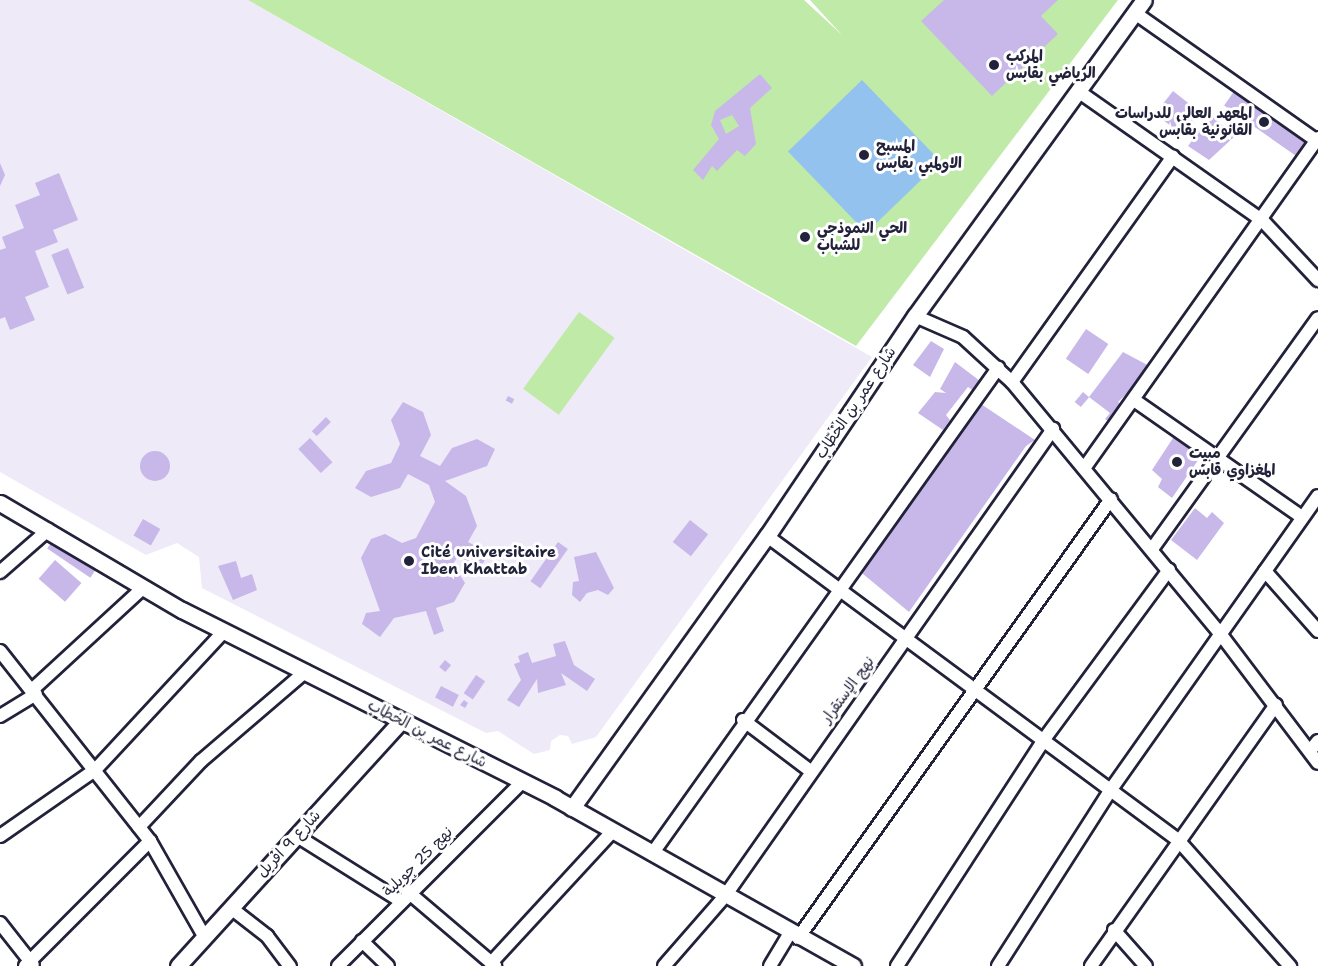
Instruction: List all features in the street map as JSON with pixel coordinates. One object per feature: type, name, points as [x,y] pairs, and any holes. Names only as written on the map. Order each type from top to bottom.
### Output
[{"type":"street","name":"شارع عمر بن الخطّاب","points":[[572,808],[767,536],[915,316],[1139,6]]},
{"type":"street","points":[[1085,467],[1263,221],[1317,139],[1139,6]]},
{"type":"street","points":[[1078,91],[1263,221],[1318,280]]},
{"type":"street","points":[[1012,382],[1173,156]]},
{"type":"street","points":[[915,316],[963,337],[1012,382],[1085,467],[1276,705],[1314,746],[1318,763]]},
{"type":"street","points":[[1152,549],[1318,318]]},
{"type":"street","points":[[652,854],[743,720],[998,368]]},
{"type":"street","points":[[1134,400],[1302,517]]},
{"type":"street","name":"نهج الإستقرار","points":[[664,966],[725,896],[808,770],[906,637],[1053,429]]},
{"type":"street","points":[[998,966],[1112,788],[1219,632],[1318,496]]},
{"type":"street","points":[[770,966],[1111,499]]},
{"type":"street","name":"شارع عمر بن الخطاب","points":[[0,503],[143,588],[306,670],[400,722],[572,808],[611,833],[652,854],[794,936],[853,966]]},
{"type":"street","points":[[0,572],[48,530]]},
{"type":"street","points":[[767,536],[975,686],[1178,840],[1290,966]]},
{"type":"street","points":[[897,966],[1045,738],[1169,570]]},
{"type":"street","points":[[1265,571],[1318,631]]},
{"type":"street","points":[[0,716],[35,692],[143,588]]},
{"type":"street","points":[[0,836],[95,770],[225,631]]},
{"type":"street","points":[[0,651],[35,692],[150,841],[204,936]]},
{"type":"street","points":[[139,827],[201,761],[306,670]]},
{"type":"street","points":[[1091,966],[1114,930],[1276,705]]},
{"type":"street","points":[[743,720],[808,770]]},
{"type":"street","name":"شارع 9 افريل","points":[[178,966],[400,722]]},
{"type":"street","name":"نهج 25 جويلية","points":[[338,966],[403,896],[522,782]]},
{"type":"street","points":[[297,836],[403,896],[493,964],[611,833]]},
{"type":"street","points":[[0,923],[29,964],[150,841]]},
{"type":"street","points":[[231,908],[267,936],[290,966]]},
{"type":"street","points":[[1114,930],[1146,966]]},
{"type":"street","points":[[362,941],[388,966]]},
{"type":"shaded area","points":[[0,0],[248,0],[872,357],[596,737],[572,744],[568,736],[560,735],[551,741],[550,750],[534,754],[498,731],[486,733],[202,588],[199,557],[177,543],[146,555],[0,472]]},
{"type":"green space","points":[[248,0],[804,0],[842,35],[810,0],[1118,0],[856,346]]},
{"type":"green space","points":[[579,312],[615,338],[559,415],[523,389]]},
{"type":"water","name":"المسبح الاولمبي بقابس","points":[[862,80],[940,161],[866,233],[788,152]]},
{"type":"building","name":"المركب الرياضي بقابس","points":[[944,0],[1058,0],[1041,16],[1058,34],[992,96],[921,21]]},
{"type":"building","points":[[760,74],[772,88],[750,108],[756,144],[745,156],[737,150],[717,171],[712,166],[703,180],[693,170],[719,139],[711,125],[715,111]],"holes":[[[732,115],[739,126],[726,134],[720,120]]]},
{"type":"building","name":"المعهد العالي للدراسات القانونية بقابس","points":[[1235,90],[1306,140],[1295,155],[1224,106]]},
{"type":"building","points":[[1173,91],[1201,113],[1184,136],[1155,114]]},
{"type":"building","points":[[1211,115],[1235,136],[1209,160],[1188,146]]},
{"type":"building","points":[[0,163],[5,175],[0,186]]},
{"type":"building","points":[[59,173],[78,220],[53,230],[58,242],[35,251],[49,287],[25,297],[35,320],[10,330],[5,317],[0,319],[0,250],[6,248],[2,237],[24,228],[15,205],[40,195],[35,183]]},
{"type":"building","points":[[68,248],[84,288],[67,295],[51,255]]},
{"type":"building","points":[[1086,329],[1108,344],[1088,374],[1066,359]]},
{"type":"building","points":[[931,341],[944,349],[930,377],[913,365]]},
{"type":"building","points":[[1123,352],[1153,368],[1118,402],[1125,407],[1112,424],[1105,419],[1110,413],[1089,397]]},
{"type":"building","points":[[955,362],[980,381],[974,391],[968,387],[946,415],[950,420],[943,430],[918,413],[935,392],[946,393],[940,389]]},
{"type":"building","points":[[1083,392],[1089,397],[1081,407],[1075,402]]},
{"type":"building","points":[[508,396],[514,399],[512,404],[506,400]]},
{"type":"building","name":"Cité universitaire Iben Khattab","points":[[403,402],[423,412],[431,435],[420,456],[440,466],[452,448],[477,439],[495,449],[487,466],[445,481],[466,496],[477,526],[468,542],[489,553],[480,568],[458,556],[453,564],[465,583],[454,602],[436,608],[444,631],[434,635],[426,611],[394,618],[380,637],[362,624],[366,613],[380,611],[361,558],[371,539],[385,534],[402,543],[416,538],[435,502],[429,485],[408,474],[400,488],[371,497],[355,488],[366,471],[391,463],[400,444],[391,420]]},
{"type":"building","points":[[978,402],[1035,440],[1026,446],[909,612],[857,569]]},
{"type":"building","points":[[326,417],[331,422],[317,436],[312,431]]},
{"type":"building","name":"مبيت المغزاوي قابس","points":[[1175,435],[1203,453],[1172,498],[1158,487],[1162,479],[1152,470]]},
{"type":"building","points":[[310,438],[333,462],[321,473],[298,449]]},
{"type":"building","points":[[155,451],[166,455],[170,466],[166,477],[155,481],[144,477],[140,466],[144,455]]},
{"type":"building","points":[[1195,508],[1207,518],[1212,512],[1224,523],[1197,560],[1171,540]]},
{"type":"building","points":[[143,519],[160,529],[151,545],[134,535]]},
{"type":"building","points":[[690,520],[708,534],[691,556],[673,542]]},
{"type":"building","points":[[55,537],[98,566],[90,578],[47,549]]},
{"type":"building","points":[[558,542],[568,549],[540,588],[530,581]]},
{"type":"building","points":[[596,552],[614,588],[608,595],[598,590],[587,593],[580,602],[572,595],[573,582],[579,581],[574,557]]},
{"type":"building","points":[[55,560],[81,583],[65,602],[39,579]]},
{"type":"building","points":[[236,561],[241,578],[252,574],[257,590],[233,600],[218,566]]},
{"type":"building","points":[[565,641],[574,665],[595,679],[587,691],[561,673],[566,685],[538,693],[537,679],[519,707],[507,700],[521,680],[514,664],[520,662],[518,656],[528,652],[532,663],[556,656],[553,644]]},
{"type":"building","points":[[445,660],[451,665],[445,672],[439,667]]},
{"type":"building","points":[[476,675],[485,681],[473,699],[464,693]]},
{"type":"building","points":[[441,686],[459,695],[453,707],[435,698]]},
{"type":"building","points":[[464,700],[468,703],[465,708],[460,705]]},
{"type":"place","name":"المركب الرياضي بقابس","points":[[994,65]]},
{"type":"place","name":"المعهد العالي للدراسات القانونية بقابس","points":[[1264,122]]},
{"type":"place","name":"المسبح الاولمبي بقابس","points":[[864,155]]},
{"type":"place","name":"الحي النموذجي للشباب","points":[[805,237]]},
{"type":"place","name":"مبيت المغزاوي قابس","points":[[1177,462]]},
{"type":"place","name":"Cité universitaire Iben Khattab","points":[[409,561]]}]
